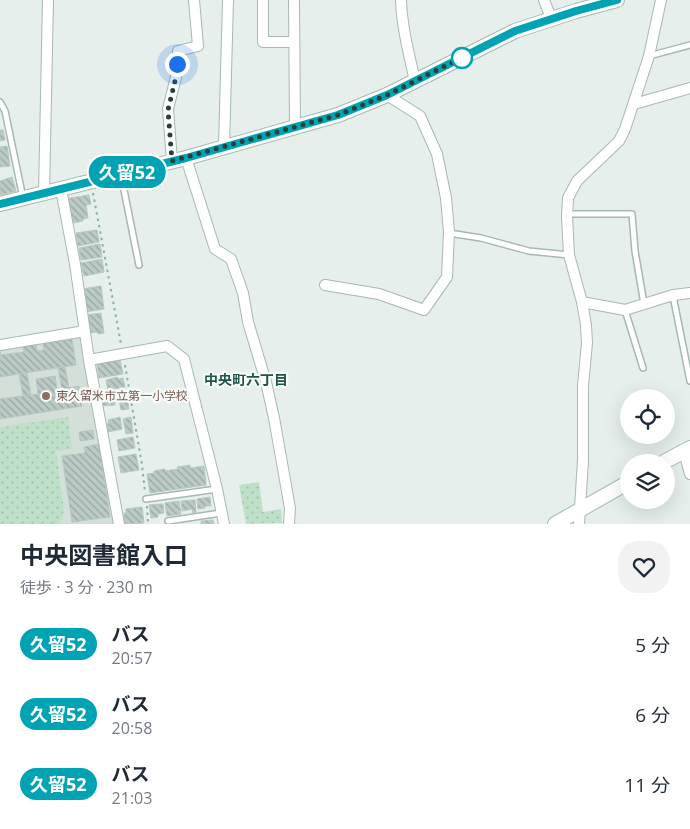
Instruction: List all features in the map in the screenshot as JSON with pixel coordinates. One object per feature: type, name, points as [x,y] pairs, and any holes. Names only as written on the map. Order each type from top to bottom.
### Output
[{"type":"street","points":[[44,193],[48,0]]},
{"type":"street","points":[[172,161],[168,110],[176,77],[178,51],[198,46],[194,0]]},
{"type":"street","points":[[224,146],[228,0]]},
{"type":"street","points":[[264,0],[263,42],[294,42]]},
{"type":"street","points":[[294,0],[294,127]]},
{"type":"street","points":[[401,0],[406,41],[415,81]]},
{"type":"street","points":[[544,0],[552,18]]},
{"type":"street","points":[[0,204],[186,158],[338,115],[387,95],[515,31],[552,18],[617,0]]},
{"type":"street","points":[[579,517],[583,386],[587,343],[582,302],[569,255],[568,198],[577,181],[620,141],[649,56],[661,0]]},
{"type":"street","points":[[634,104],[690,88]]},
{"type":"street","points":[[325,285],[379,294],[424,310],[447,277],[448,232],[446,198],[436,154],[420,116],[387,95]]},
{"type":"street","points":[[186,158],[215,249],[232,259],[242,294],[274,418],[290,508],[289,524]]},
{"type":"street","points":[[61,189],[75,264],[89,360],[119,524]]},
{"type":"street","points":[[582,302],[625,310],[690,293]]},
{"type":"street","points":[[0,345],[84,331]]},
{"type":"street","points":[[89,360],[167,346],[184,359],[224,524]]},
{"type":"street","points":[[675,456],[687,450],[690,474]]},
{"type":"street","points":[[555,524],[579,517],[620,488]]},
{"type":"lane","points":[[649,56],[690,45]]},
{"type":"lane","points":[[0,102],[5,111],[23,198]]},
{"type":"lane","points":[[121,174],[139,265]]},
{"type":"lane","points":[[567,214],[632,214],[635,251],[644,304]]},
{"type":"lane","points":[[448,232],[481,238],[529,251],[569,255]]},
{"type":"lane","points":[[673,296],[690,381]]},
{"type":"lane","points":[[625,310],[643,368]]},
{"type":"lane","points":[[146,500],[217,490]]},
{"type":"lane","points":[[168,521],[221,513]]},
{"type":"shaded area","name":"東久留米市立第一小学校","points":[[80,336],[115,524],[0,524],[0,349]]},
{"type":"green space","points":[[68,417],[72,449],[56,451],[64,510],[60,524],[0,524],[0,427]]},
{"type":"green space","points":[[259,482],[263,512],[281,509],[282,523],[246,524],[239,485]]},
{"type":"building","points":[[0,130],[3,130],[5,140],[0,141]]},
{"type":"building","points":[[7,146],[10,166],[0,167],[0,147]]},
{"type":"building","points":[[12,177],[16,191],[0,195],[0,181]]},
{"type":"building","points":[[89,195],[91,204],[86,205],[88,218],[73,223],[72,216],[68,217],[65,199]]},
{"type":"building","points":[[97,230],[99,242],[78,246],[76,233]]},
{"type":"building","points":[[100,244],[102,257],[81,260],[79,248]]},
{"type":"building","points":[[102,259],[104,272],[84,276],[81,263]]},
{"type":"building","points":[[101,286],[104,309],[86,312],[82,289]]},
{"type":"building","points":[[101,313],[104,333],[89,333],[86,315]]},
{"type":"building","points":[[72,339],[76,365],[0,377],[0,351],[1,355],[24,352],[23,347],[36,345],[37,351],[44,350],[43,344]]},
{"type":"building","points":[[120,360],[123,374],[99,378],[97,364]]},
{"type":"building","points":[[65,367],[69,388],[62,389],[58,368]]},
{"type":"building","points":[[27,373],[31,395],[23,396],[19,374]]},
{"type":"building","points":[[55,376],[57,390],[79,386],[82,406],[0,419],[0,399],[38,394],[36,379]]},
{"type":"building","points":[[117,377],[118,379],[123,378],[125,387],[108,390],[106,380]]},
{"type":"building","points":[[126,392],[129,409],[121,410],[118,394]]},
{"type":"building","points":[[100,393],[114,393],[115,405],[101,406]]},
{"type":"building","points":[[120,417],[122,429],[108,432],[108,420]]},
{"type":"building","points":[[131,417],[133,433],[126,434],[123,419]]},
{"type":"building","points":[[93,430],[94,439],[80,441],[79,432]]},
{"type":"building","points":[[133,437],[135,448],[119,451],[117,440]]},
{"type":"building","points":[[99,444],[110,517],[72,522],[62,456],[85,453],[84,447]]},
{"type":"building","points":[[136,454],[139,470],[121,473],[118,457]]},
{"type":"building","points":[[190,465],[190,468],[204,466],[206,485],[150,493],[147,474],[154,473],[154,471],[178,469],[177,467]]},
{"type":"building","points":[[210,497],[211,506],[198,509],[197,499]]},
{"type":"building","points":[[195,500],[196,512],[193,513],[192,509],[182,511],[181,501]]},
{"type":"building","points":[[179,501],[181,514],[167,516],[165,503]]},
{"type":"building","points":[[163,504],[164,513],[158,514],[158,517],[151,518],[149,505]]},
{"type":"building","points":[[142,507],[144,523],[125,524],[124,513],[126,513],[126,509]]},
{"type":"building","points":[[213,520],[214,524],[201,524],[201,521]]},
{"type":"bus line","name":"久留52","points":[[0,204],[186,158],[338,115],[387,95],[515,31],[552,18],[617,0]]},
{"type":"place","name":"東久留米市立第一小学校","points":[[46,396]]},
{"type":"district","name":"中央町六丁目","points":[[246,380]]},
{"type":"route","points":[[177,64],[176,77],[168,110],[172,161],[338,115],[387,95],[465,56],[462,58]]}]
